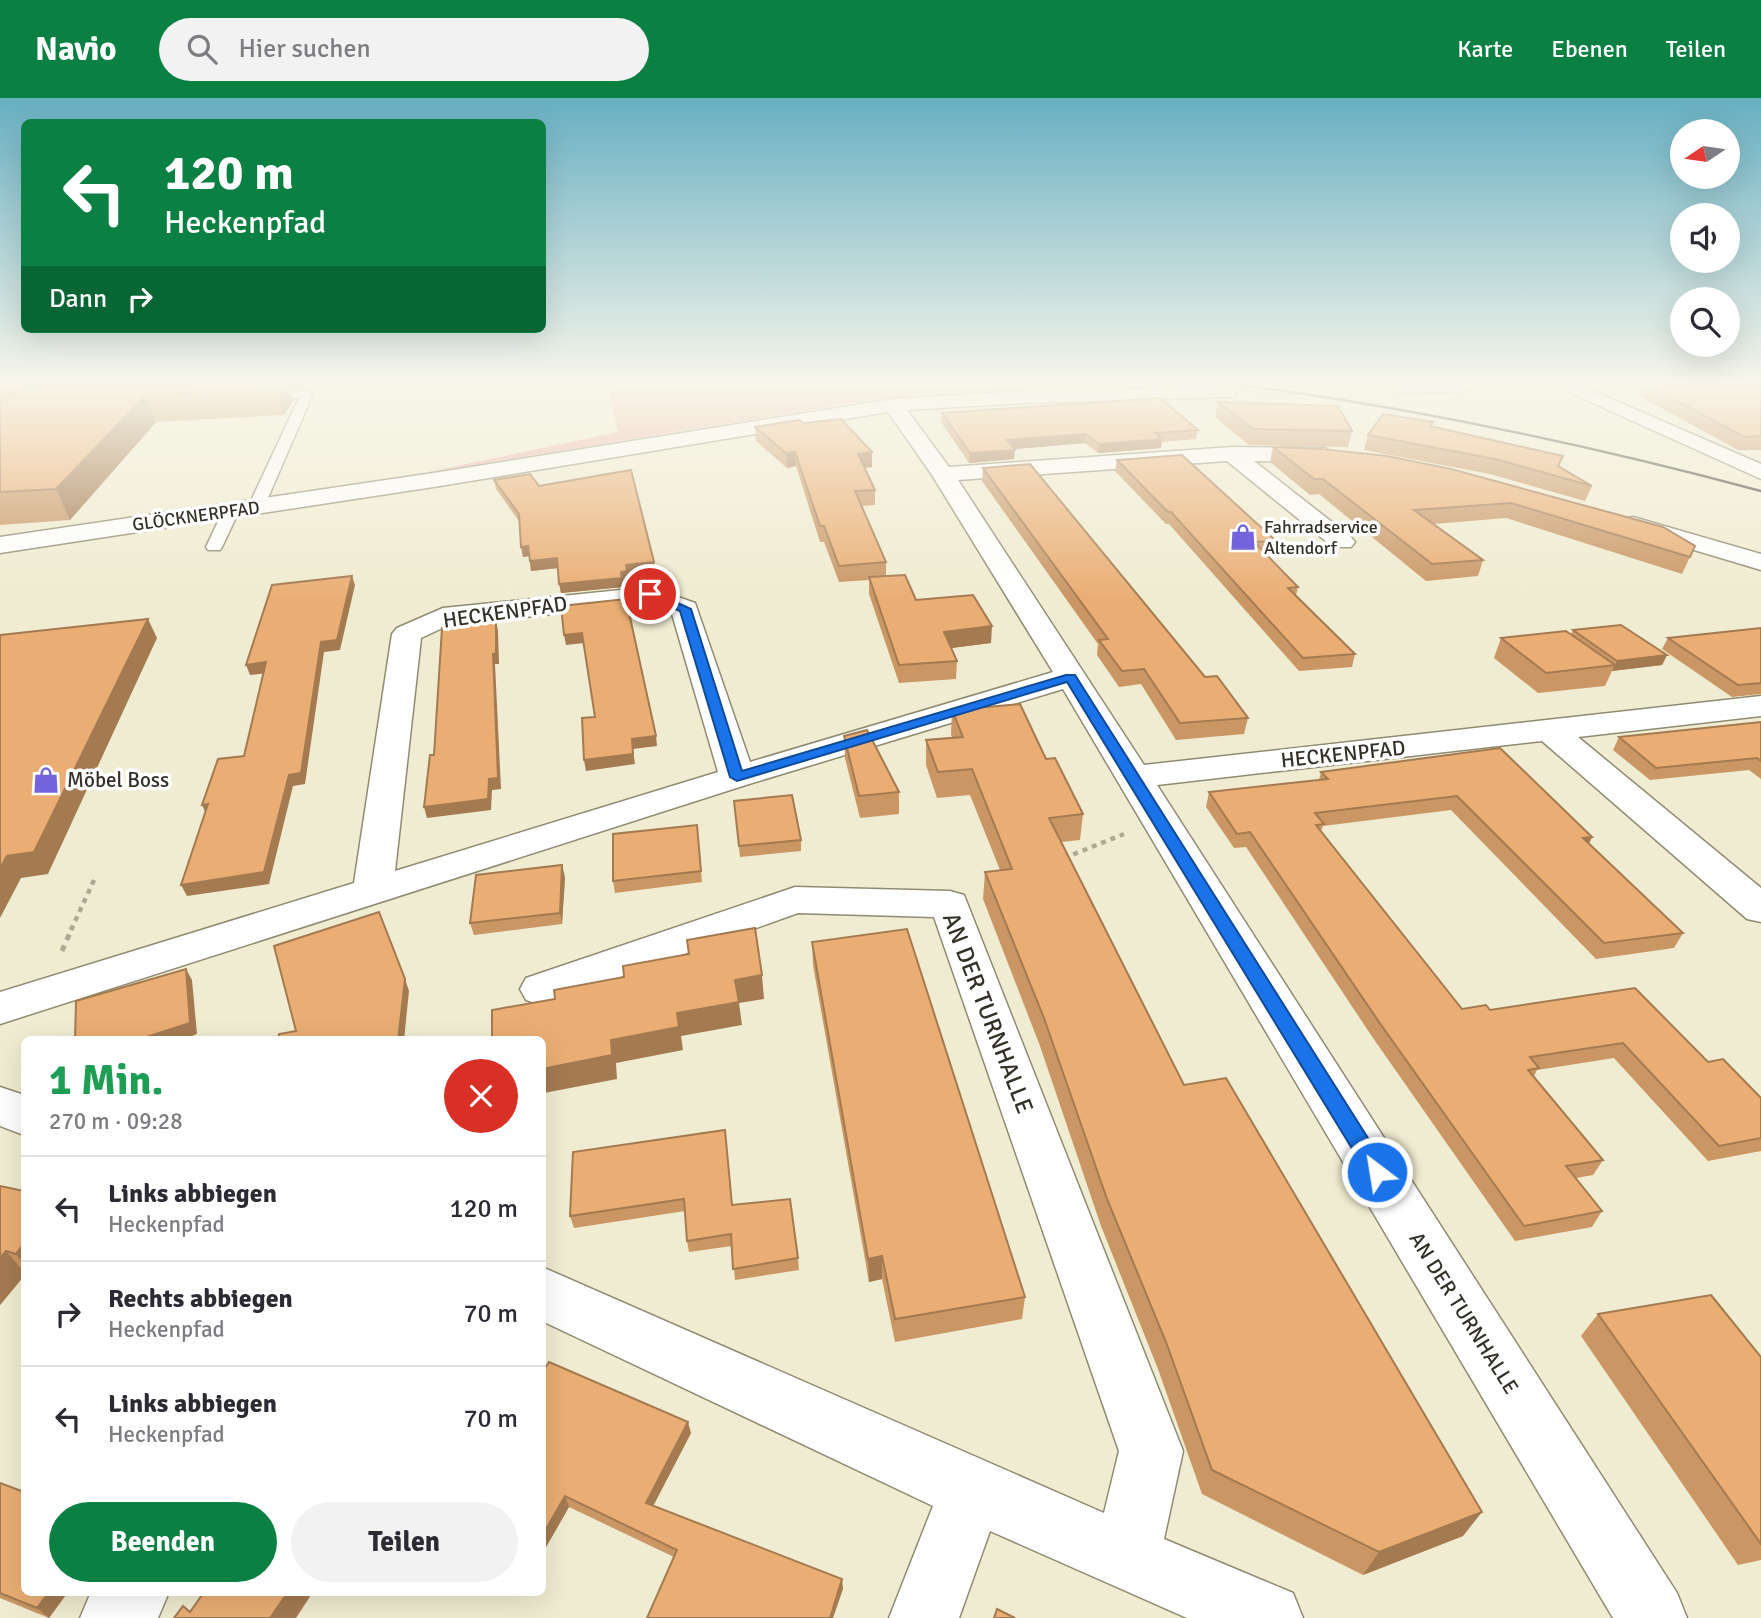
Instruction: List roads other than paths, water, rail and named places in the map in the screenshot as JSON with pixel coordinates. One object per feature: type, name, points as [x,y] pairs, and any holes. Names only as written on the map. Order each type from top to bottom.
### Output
[{"type":"street","name":"GLÖCKNERPFAD","points":[[0,545],[575,456]]},
{"type":"street","name":"AN DER TURNHALLE","points":[[930,456],[1134,777],[1652,1618]]},
{"type":"street","points":[[943,474],[1203,456]]},
{"type":"street","points":[[1233,456],[1342,542]]},
{"type":"street","points":[[1333,456],[1354,458]]},
{"type":"street","points":[[1724,456],[1761,472]]},
{"type":"street","points":[[1609,518],[1761,562]]},
{"type":"street","name":"HECKENPFAD","points":[[373,890],[407,634],[443,617],[650,594],[685,609],[737,777]]},
{"type":"street","points":[[0,1007],[737,777],[1070,677]]},
{"type":"street","name":"HECKENPFAD","points":[[1134,777],[1761,706]]},
{"type":"street","points":[[1551,731],[1761,909]]},
{"type":"street","name":"AN DER TURNHALLE","points":[[542,989],[795,900],[950,904],[1151,1451],[1126,1559]]},
{"type":"street","points":[[546,1295],[1126,1559],[1268,1618]]},
{"type":"street","points":[[924,1618],[972,1490]]},
{"type":"street","points":[[115,1618],[132,1596]]},
{"type":"lane","points":[[256,507],[279,456]]},
{"type":"lane","points":[[214,547],[231,511]]},
{"type":"railway","points":[[1623,456],[1761,491]]},
{"type":"place","name":"Fahrradservice Altendorf","points":[[1243,537]]},
{"type":"place","name":"Möbel Boss","points":[[46,780]]}]
